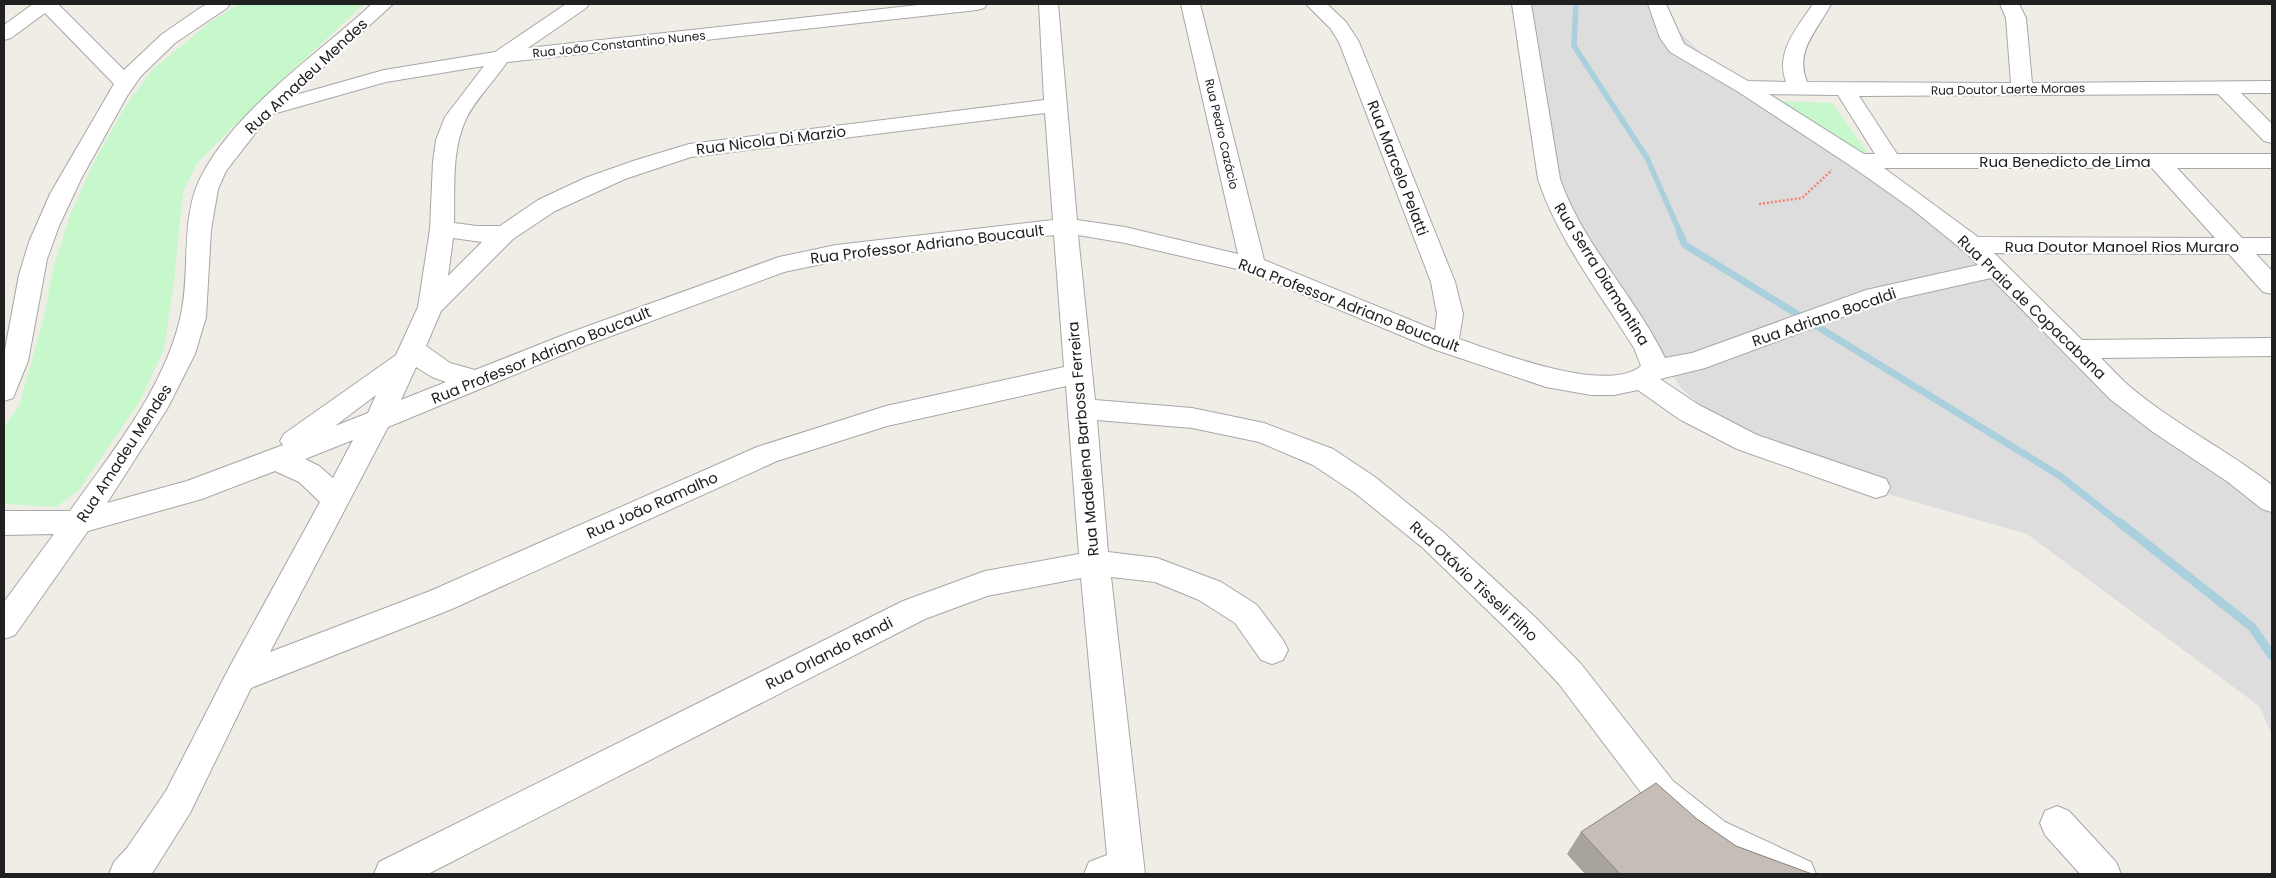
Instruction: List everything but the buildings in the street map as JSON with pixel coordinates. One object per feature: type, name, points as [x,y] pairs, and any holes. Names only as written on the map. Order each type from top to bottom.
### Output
[{"type":"street","points":[[4,34],[46,4],[125,83]]},
{"type":"street","points":[[4,391],[9,382],[20,334],[34,260],[47,225],[125,83],[151,55],[199,17],[220,4]]},
{"type":"street","name":"Rua Amadeu Mendes","points":[[4,626],[80,522],[160,401],[178,365],[189,336],[197,302],[200,228],[205,196],[215,172],[240,137],[267,110],[383,4]]},
{"type":"street","points":[[127,874],[140,860],[178,802],[240,678],[378,420],[431,307],[442,229],[444,162],[447,140],[456,117],[501,57],[579,4]]},
{"type":"street","name":"Rua João Constantino Nunes","points":[[267,110],[384,76],[501,57],[977,4]]},
{"type":"street","name":"Rua Madelena Barbosa Ferreira","points":[[1049,4],[1055,105],[1078,374],[1083,409],[1119,872]]},
{"type":"street","name":"Rua Pedro Cazácio","points":[[1191,4],[1253,265]]},
{"type":"street","name":"Rua Marcelo Pelatti","points":[[1316,4],[1339,26],[1350,42],[1443,282],[1450,314],[1445,344]]},
{"type":"street","name":"Rua Serra Diamantina","points":[[1521,4],[1549,179],[1554,197],[1578,240],[1646,346],[1654,363],[1643,378]]},
{"type":"street","name":"Rua Praia de Copacabana","points":[[1657,4],[1670,38],[1677,48],[1859,161],[1920,204],[1972,245],[2119,392],[2163,425],[2238,474],[2272,501]]},
{"type":"street","points":[[1799,88],[1792,70],[1796,45],[1822,4]]},
{"type":"street","points":[[2010,4],[2016,18],[2022,88]]},
{"type":"street","points":[[2223,87],[2272,136]]},
{"type":"street","name":"Rua Doutor Laerte Moraes","points":[[1744,88],[1845,90],[2272,87]]},
{"type":"street","points":[[1845,90],[1890,161]]},
{"type":"street","name":"Rua Nicola Di Marzio","points":[[431,307],[505,234],[524,220],[569,195],[648,163],[689,151],[1055,105]]},
{"type":"street","name":"Rua Benedicto de Lima","points":[[1859,161],[2272,161]]},
{"type":"street","points":[[2158,161],[2272,286]]},
{"type":"street","name":"Rua Professor Adriano Boucault","points":[[4,523],[80,522],[192,491],[378,420],[575,340],[778,265],[836,253],[1066,226],[1126,235],[1253,265],[1445,344],[1546,377],[1591,385],[1643,378]]},
{"type":"street","points":[[442,229],[477,234],[505,234]]},
{"type":"street","name":"Rua Doutor Manoel Rios Muraro","points":[[1972,245],[2272,246]]},
{"type":"street","name":"Rua Adriano Bocaldi","points":[[1643,378],[1696,362],[1875,296],[1996,269]]},
{"type":"street","points":[[2075,349],[2272,347]]},
{"type":"street","points":[[409,354],[439,370],[476,380]]},
{"type":"street","points":[[264,463],[409,354]]},
{"type":"street","name":"Rua João Ramalho","points":[[240,678],[440,600],[767,454],[886,416],[1078,374]]},
{"type":"street","points":[[1643,378],[1690,412],[1747,442],[1876,487]]},
{"type":"street","name":"Rua Otávio Tisseli Filho","points":[[1083,409],[1192,418],[1264,433],[1324,457],[1365,485],[1433,540],[1524,626],[1570,674],[1662,792],[1713,834],[1798,874]]},
{"type":"street","points":[[264,463],[304,470],[318,479],[335,502]]},
{"type":"street","points":[[2238,474],[2272,490]]},
{"type":"street","name":"Rua Orlando Randi","points":[[392,874],[914,610],[985,584],[1094,563],[1157,570],[1210,591],[1246,614],[1272,650]]},
{"type":"street","points":[[2057,824],[2104,874]]},
{"type":"path","points":[[1759,204],[1802,198],[1836,166],[1859,161]]},
{"type":"shaded area","points":[[1527,4],[1654,4],[1658,11],[1735,86],[1982,253],[2029,309],[2219,465],[2272,494],[2272,735],[2259,706],[2027,534],[1755,456],[1681,388],[1559,207]]},
{"type":"green space","points":[[238,4],[364,4],[255,105],[197,163],[183,192],[174,282],[164,349],[140,401],[78,491],[56,507],[4,504],[4,427],[19,406],[44,317],[53,269],[70,215],[96,158],[125,107],[152,70],[209,23]]},
{"type":"green space","points":[[1782,101],[1832,103],[1868,153],[1858,154]]},
{"type":"waterway","points":[[1576,4],[1574,46],[1647,158],[1681,235]]},
{"type":"waterway","points":[[1680,234],[1685,245],[2060,476],[2121,524]]},
{"type":"waterway","points":[[2119,522],[2252,627],[2272,656]]}]
